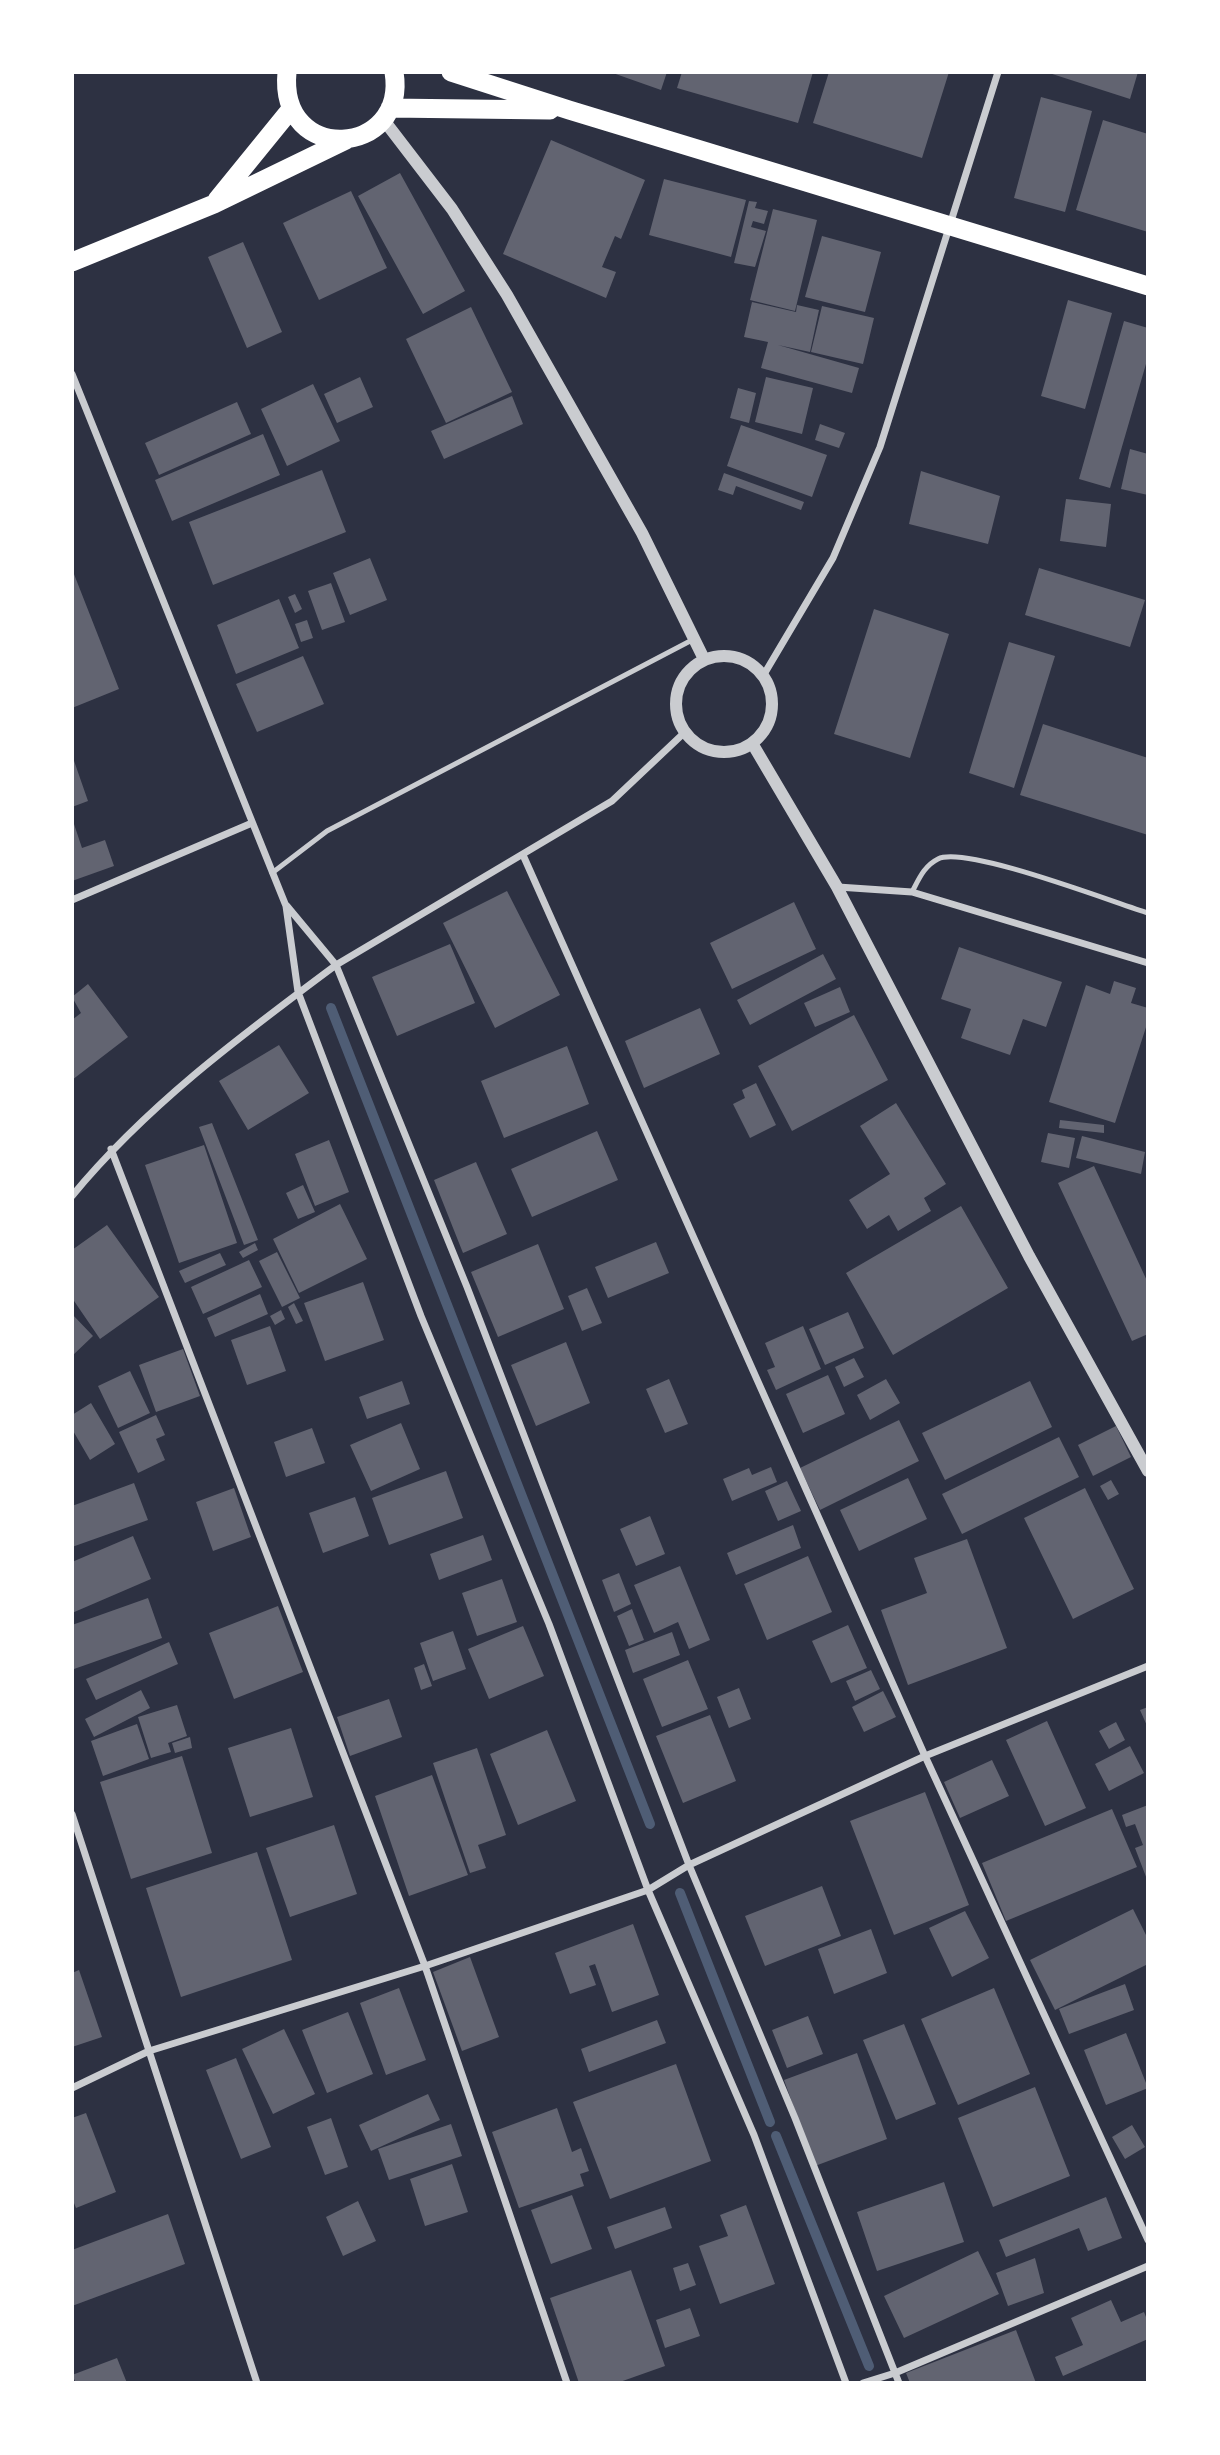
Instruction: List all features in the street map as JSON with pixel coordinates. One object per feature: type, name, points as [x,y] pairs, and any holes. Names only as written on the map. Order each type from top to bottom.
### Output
[{"type":"highway","points":[[287,72],[285,90],[291,109],[308,130],[333,140],[360,137],[387,114],[396,83],[394,72]]},
{"type":"highway","points":[[451,72],[1148,286]]},
{"type":"highway","points":[[214,204],[291,109]]},
{"type":"highway","points":[[387,114],[569,110]]},
{"type":"highway","points":[[72,262],[214,204],[346,140]]},
{"type":"street","points":[[763,677],[833,558],[880,447],[998,72]]},
{"type":"street","points":[[387,114],[452,209],[506,295],[642,533],[704,659]]},
{"type":"street","points":[[72,374],[286,906],[298,992],[421,1316],[549,1623],[648,1890],[754,2135],[846,2383]]},
{"type":"street","points":[[736,657],[748,662],[763,677],[772,698],[771,715],[764,731],[752,743],[724,753],[696,743],[685,732],[677,716],[676,698],[682,681],[704,659],[736,657]]},
{"type":"street","points":[[72,1196],[111,1149],[207,1063],[298,992],[336,965],[612,801],[685,732]]},
{"type":"street","points":[[752,743],[837,887],[1029,1256],[1148,1471]]},
{"type":"street","points":[[72,900],[252,823]]},
{"type":"street","points":[[523,855],[925,1756],[1148,2241]]},
{"type":"street","points":[[837,887],[912,892],[1148,963]]},
{"type":"street","points":[[286,906],[336,965],[472,1300],[689,1865],[795,2118],[899,2383]]},
{"type":"street","points":[[111,1149],[425,1966],[567,2383]]},
{"type":"street","points":[[72,2088],[149,2052],[425,1966],[648,1890],[689,1865],[925,1756],[1148,1666]]},
{"type":"street","points":[[72,1814],[257,2383]]},
{"type":"street","points":[[863,2383],[895,2373],[1148,2266]]},
{"type":"lane","points":[[272,873],[327,831],[694,639]]},
{"type":"lane","points":[[912,892],[922,872],[939,859],[972,857],[1148,913]]},
{"type":"building","points":[[610,72],[667,72],[661,90]]},
{"type":"building","points":[[682,72],[813,72],[798,123],[677,88]]},
{"type":"building","points":[[829,72],[949,72],[922,158],[813,123]]},
{"type":"building","points":[[1046,72],[1138,72],[1130,99]]},
{"type":"building","points":[[1041,97],[1092,111],[1065,212],[1014,198]]},
{"type":"building","points":[[1103,120],[1148,134],[1148,232],[1076,210]]},
{"type":"building","points":[[551,140],[645,180],[621,239],[615,236],[602,267],[616,272],[606,298],[503,254]]},
{"type":"building","points":[[400,173],[465,291],[423,314],[358,196]]},
{"type":"building","points":[[664,179],[746,200],[731,257],[649,235]]},
{"type":"building","points":[[351,191],[387,268],[319,300],[283,223]]},
{"type":"building","points":[[749,201],[757,202],[755,208],[768,211],[764,224],[753,221],[751,227],[766,231],[755,267],[734,263]]},
{"type":"building","points":[[773,209],[817,220],[795,311],[750,300]]},
{"type":"building","points":[[822,236],[881,252],[865,312],[805,297]]},
{"type":"building","points":[[243,242],[282,332],[247,348],[208,257]]},
{"type":"building","points":[[1068,300],[1112,313],[1085,409],[1041,396]]},
{"type":"building","points":[[752,302],[796,312],[797,305],[819,310],[810,352],[778,345],[859,368],[852,393],[761,368],[768,342],[744,337]]},
{"type":"building","points":[[822,306],[874,318],[863,364],[811,352]]},
{"type":"building","points":[[471,307],[512,392],[446,423],[406,339]]},
{"type":"building","points":[[1124,321],[1148,328],[1148,357],[1110,488],[1079,479]]},
{"type":"building","points":[[360,377],[373,407],[337,423],[324,394]]},
{"type":"building","points":[[766,377],[813,388],[802,434],[755,422]]},
{"type":"building","points":[[313,384],[340,441],[287,466],[261,409]]},
{"type":"building","points":[[738,388],[756,393],[749,423],[730,418]]},
{"type":"building","points":[[512,396],[523,424],[444,459],[431,431]]},
{"type":"building","points":[[237,402],[251,434],[159,475],[145,443]]},
{"type":"building","points":[[820,424],[845,433],[839,448],[815,440]]},
{"type":"building","points":[[741,425],[827,455],[812,497],[727,466]]},
{"type":"building","points":[[263,434],[280,475],[172,521],[155,480]]},
{"type":"building","points":[[1130,449],[1148,454],[1148,495],[1121,489]]},
{"type":"building","points":[[322,470],[346,532],[213,585],[189,522]]},
{"type":"building","points":[[921,471],[1000,496],[988,544],[909,524]]},
{"type":"building","points":[[724,473],[804,502],[801,510],[736,486],[733,495],[718,490]]},
{"type":"building","points":[[1066,499],[1111,504],[1106,547],[1060,541]]},
{"type":"building","points":[[370,558],[387,600],[350,615],[333,573]]},
{"type":"building","points":[[1039,568],[1145,600],[1130,647],[1025,615]]},
{"type":"building","points":[[72,569],[119,689],[72,708]]},
{"type":"building","points":[[331,583],[345,622],[322,630],[308,591]]},
{"type":"building","points":[[295,594],[302,609],[295,613],[288,597]]},
{"type":"building","points":[[279,599],[299,648],[236,674],[217,625]]},
{"type":"building","points":[[874,609],[949,634],[910,758],[834,734]]},
{"type":"building","points":[[307,620],[313,638],[301,642],[295,624]]},
{"type":"building","points":[[1009,642],[1055,656],[1014,788],[969,773]]},
{"type":"building","points":[[303,656],[324,704],[257,732],[236,684]]},
{"type":"building","points":[[1043,724],[1148,758],[1148,835],[1020,795]]},
{"type":"building","points":[[72,755],[88,801],[72,807]]},
{"type":"building","points":[[72,818],[82,848],[105,840],[114,866],[72,881]]},
{"type":"building","points":[[507,891],[560,995],[495,1028],[443,923]]},
{"type":"building","points":[[794,902],[816,949],[732,989],[710,943]]},
{"type":"building","points":[[450,944],[475,1003],[397,1036],[372,977]]},
{"type":"building","points":[[959,947],[1062,982],[1046,1027],[1023,1019],[1010,1055],[961,1038],[971,1009],[941,999]]},
{"type":"building","points":[[823,954],[836,979],[750,1025],[737,1000]]},
{"type":"building","points":[[1114,981],[1136,988],[1131,1003],[1148,1008],[1148,1021],[1115,1123],[1049,1102],[1086,985],[1110,994]]},
{"type":"building","points":[[88,984],[128,1037],[72,1080],[72,1020],[81,1013],[72,997]]},
{"type":"building","points":[[840,987],[850,1012],[815,1027],[804,1003]]},
{"type":"building","points":[[700,1008],[720,1054],[644,1088],[625,1041]]},
{"type":"building","points":[[854,1015],[888,1080],[792,1131],[758,1066]]},
{"type":"building","points":[[279,1045],[309,1093],[248,1130],[219,1081]]},
{"type":"building","points":[[567,1046],[589,1104],[504,1138],[481,1081]]},
{"type":"building","points":[[756,1083],[776,1125],[750,1138],[733,1104],[745,1098],[742,1090]]},
{"type":"building","points":[[896,1103],[946,1184],[924,1198],[931,1211],[898,1231],[889,1215],[867,1229],[849,1200],[890,1174],[860,1126]]},
{"type":"building","points":[[1060,1120],[1104,1125],[1104,1133],[1059,1128]]},
{"type":"building","points":[[212,1123],[258,1240],[244,1245],[199,1127]]},
{"type":"building","points":[[597,1131],[618,1180],[532,1217],[511,1169]]},
{"type":"building","points":[[1048,1133],[1075,1138],[1069,1168],[1041,1162]]},
{"type":"building","points":[[1082,1136],[1145,1152],[1141,1174],[1076,1158]]},
{"type":"building","points":[[329,1140],[349,1192],[315,1206],[295,1154]]},
{"type":"building","points":[[204,1145],[237,1243],[179,1263],[145,1165]]},
{"type":"building","points":[[476,1162],[507,1234],[463,1253],[434,1180]]},
{"type":"building","points":[[1094,1166],[1148,1283],[1148,1334],[1132,1341],[1058,1183]]},
{"type":"building","points":[[303,1185],[315,1212],[298,1219],[286,1193]]},
{"type":"building","points":[[340,1204],[367,1259],[299,1293],[273,1239]]},
{"type":"building","points":[[961,1206],[1008,1288],[893,1355],[846,1273]]},
{"type":"building","points":[[107,1225],[159,1297],[100,1339],[72,1298],[72,1250]]},
{"type":"building","points":[[656,1242],[669,1273],[608,1298],[595,1267]]},
{"type":"building","points":[[255,1243],[258,1250],[243,1258],[239,1252]]},
{"type":"building","points":[[538,1244],[564,1309],[498,1337],[471,1272]]},
{"type":"building","points":[[277,1252],[300,1298],[282,1307],[259,1261]]},
{"type":"building","points":[[220,1253],[226,1265],[185,1283],[179,1271]]},
{"type":"building","points":[[249,1260],[262,1287],[203,1314],[191,1287]]},
{"type":"building","points":[[363,1282],[384,1340],[325,1361],[304,1303]]},
{"type":"building","points":[[587,1288],[602,1323],[582,1331],[568,1296]]},
{"type":"building","points":[[260,1294],[268,1314],[215,1337],[207,1318]]},
{"type":"building","points":[[294,1303],[303,1321],[296,1324],[288,1307]]},
{"type":"building","points":[[281,1310],[285,1319],[275,1325],[270,1316]]},
{"type":"building","points":[[848,1312],[864,1348],[825,1365],[809,1329]]},
{"type":"building","points":[[72,1314],[93,1336],[72,1356]]},
{"type":"building","points":[[270,1326],[286,1371],[247,1385],[231,1340]]},
{"type":"building","points":[[803,1326],[821,1369],[776,1390],[767,1370],[775,1367],[765,1343]]},
{"type":"building","points":[[566,1342],[590,1403],[536,1426],[511,1365]]},
{"type":"building","points":[[183,1349],[200,1396],[156,1412],[139,1365]]},
{"type":"building","points":[[854,1358],[864,1377],[844,1387],[835,1367]]},
{"type":"building","points":[[130,1371],[150,1413],[118,1428],[98,1386]]},
{"type":"building","points":[[828,1375],[845,1414],[803,1433],[786,1394]]},
{"type":"building","points":[[669,1379],[688,1424],[665,1433],[646,1389]]},
{"type":"building","points":[[886,1379],[900,1403],[870,1420],[857,1395]]},
{"type":"building","points":[[402,1381],[410,1404],[367,1419],[359,1397]]},
{"type":"building","points":[[1030,1381],[1052,1427],[945,1480],[922,1433]]},
{"type":"building","points":[[91,1403],[115,1444],[90,1460],[72,1429],[72,1415]]},
{"type":"building","points":[[156,1415],[165,1435],[156,1439],[165,1460],[138,1473],[119,1432]]},
{"type":"building","points":[[899,1420],[919,1461],[820,1510],[800,1468]]},
{"type":"building","points":[[401,1423],[420,1469],[371,1491],[350,1445]]},
{"type":"building","points":[[1116,1426],[1131,1457],[1093,1476],[1078,1445]]},
{"type":"building","points":[[312,1428],[325,1463],[286,1477],[274,1442]]},
{"type":"building","points":[[1059,1437],[1079,1477],[962,1534],[942,1494]]},
{"type":"building","points":[[771,1467],[777,1482],[732,1501],[723,1479],[749,1468],[752,1475]]},
{"type":"building","points":[[446,1471],[463,1518],[389,1545],[372,1498]]},
{"type":"building","points":[[908,1478],[927,1519],[859,1551],[840,1510]]},
{"type":"building","points":[[1111,1480],[1119,1494],[1108,1500],[1100,1486]]},
{"type":"building","points":[[787,1481],[801,1511],[778,1521],[765,1491]]},
{"type":"building","points":[[134,1483],[148,1520],[72,1547],[72,1506]]},
{"type":"building","points":[[234,1488],[251,1537],[213,1551],[196,1502]]},
{"type":"building","points":[[1085,1488],[1134,1589],[1073,1619],[1024,1518]]},
{"type":"building","points":[[355,1497],[369,1536],[323,1553],[309,1513]]},
{"type":"building","points":[[650,1516],[665,1554],[636,1566],[620,1529]]},
{"type":"building","points":[[793,1525],[801,1548],[736,1575],[727,1553]]},
{"type":"building","points":[[483,1535],[492,1560],[439,1580],[430,1554]]},
{"type":"building","points":[[133,1536],[151,1579],[72,1613],[72,1562]]},
{"type":"building","points":[[967,1539],[1007,1648],[908,1685],[881,1610],[927,1593],[914,1558]]},
{"type":"building","points":[[808,1556],[832,1612],[767,1640],[744,1584]]},
{"type":"building","points":[[680,1566],[710,1640],[689,1649],[678,1622],[654,1633],[634,1585]]},
{"type":"building","points":[[619,1573],[631,1604],[614,1612],[602,1580]]},
{"type":"building","points":[[502,1579],[517,1622],[477,1636],[462,1593]]},
{"type":"building","points":[[148,1598],[162,1638],[74,1669],[72,1625]]},
{"type":"building","points":[[278,1606],[303,1672],[234,1699],[209,1633]]},
{"type":"building","points":[[632,1609],[644,1640],[629,1646],[617,1616]]},
{"type":"building","points":[[848,1625],[867,1668],[831,1683],[812,1641]]},
{"type":"building","points":[[523,1626],[544,1676],[489,1699],[468,1649]]},
{"type":"building","points":[[453,1631],[466,1669],[433,1681],[420,1643]]},
{"type":"building","points":[[672,1632],[680,1655],[633,1673],[625,1650]]},
{"type":"building","points":[[169,1642],[178,1664],[96,1700],[86,1679]]},
{"type":"building","points":[[688,1660],[708,1709],[662,1727],[643,1679]]},
{"type":"building","points":[[424,1664],[432,1686],[421,1690],[414,1668]]},
{"type":"building","points":[[871,1670],[880,1689],[855,1701],[846,1681]]},
{"type":"building","points":[[739,1688],[751,1719],[729,1728],[717,1697]]},
{"type":"building","points":[[141,1690],[150,1708],[94,1737],[85,1719]]},
{"type":"building","points":[[883,1691],[896,1717],[864,1732],[852,1707]]},
{"type":"building","points":[[389,1699],[402,1737],[350,1756],[337,1717]]},
{"type":"building","points":[[177,1705],[187,1736],[168,1743],[171,1752],[151,1758],[138,1717]]},
{"type":"building","points":[[1148,1707],[1148,1728],[1140,1710]]},
{"type":"building","points":[[710,1715],[736,1781],[683,1803],[656,1736]]},
{"type":"building","points":[[1047,1721],[1086,1808],[1045,1826],[1006,1740]]},
{"type":"building","points":[[1116,1722],[1125,1740],[1109,1749],[1099,1731]]},
{"type":"building","points":[[137,1724],[149,1759],[103,1776],[91,1741]]},
{"type":"building","points":[[291,1728],[313,1797],[250,1817],[228,1748]]},
{"type":"building","points":[[547,1730],[576,1801],[518,1825],[490,1754]]},
{"type":"building","points":[[190,1737],[192,1748],[175,1753],[172,1743]]},
{"type":"building","points":[[1130,1746],[1144,1773],[1109,1791],[1095,1764]]},
{"type":"building","points":[[477,1748],[506,1835],[478,1845],[486,1868],[470,1873],[433,1763]]},
{"type":"building","points":[[182,1756],[212,1853],[131,1879],[100,1782]]},
{"type":"building","points":[[992,1760],[1009,1796],[960,1818],[944,1782]]},
{"type":"building","points":[[432,1775],[468,1875],[409,1896],[375,1796]]},
{"type":"building","points":[[925,1792],[969,1905],[894,1935],[850,1821]]},
{"type":"building","points":[[1148,1805],[1148,1882],[1135,1848],[1143,1845],[1135,1824],[1126,1827],[1122,1815]]},
{"type":"building","points":[[1112,1809],[1137,1867],[1006,1921],[982,1863]]},
{"type":"building","points":[[334,1825],[357,1894],[290,1917],[266,1848]]},
{"type":"building","points":[[257,1852],[292,1960],[181,1997],[146,1888]]},
{"type":"building","points":[[822,1886],[841,1936],[765,1966],[745,1916]]},
{"type":"building","points":[[1133,1909],[1148,1939],[1148,1964],[1055,2010],[1030,1960]]},
{"type":"building","points":[[965,1911],[989,1958],[952,1977],[929,1928]]},
{"type":"building","points":[[633,1924],[659,1995],[612,2012],[595,1964],[589,1966],[596,1985],[570,1994],[555,1953]]},
{"type":"building","points":[[871,1929],[887,1973],[834,1994],[818,1949]]},
{"type":"building","points":[[470,1957],[499,2037],[462,2051],[433,1972]]},
{"type":"building","points":[[79,1970],[102,2037],[72,2047],[72,1973]]},
{"type":"building","points":[[1125,1984],[1134,2010],[1069,2034],[1059,2009]]},
{"type":"building","points":[[399,1988],[426,2060],[386,2075],[360,2003]]},
{"type":"building","points":[[994,1988],[1030,2074],[958,2105],[921,2019]]},
{"type":"building","points":[[348,2012],[373,2074],[327,2093],[302,2030]]},
{"type":"building","points":[[808,2016],[823,2054],[787,2068],[772,2030]]},
{"type":"building","points":[[657,2020],[666,2043],[589,2072],[581,2049]]},
{"type":"building","points":[[904,2024],[936,2104],[896,2120],[863,2040]]},
{"type":"building","points":[[284,2029],[315,2094],[273,2114],[242,2049]]},
{"type":"building","points":[[1126,2033],[1148,2088],[1106,2105],[1084,2050]]},
{"type":"building","points":[[857,2053],[887,2139],[815,2166],[784,2080]]},
{"type":"building","points":[[236,2058],[271,2147],[241,2159],[206,2070]]},
{"type":"building","points":[[676,2064],[711,2161],[610,2199],[573,2102]]},
{"type":"building","points":[[1035,2087],[1070,2176],[993,2207],[958,2118]]},
{"type":"building","points":[[428,2094],[440,2120],[371,2151],[359,2125]]},
{"type":"building","points":[[557,2108],[572,2152],[581,2148],[589,2171],[580,2174],[584,2186],[519,2208],[492,2132]]},
{"type":"building","points":[[86,2113],[116,2192],[76,2208],[72,2198],[72,2118]]},
{"type":"building","points":[[331,2118],[348,2167],[325,2175],[307,2127]]},
{"type":"building","points":[[451,2124],[462,2156],[389,2180],[378,2149]]},
{"type":"building","points":[[1132,2125],[1145,2147],[1125,2159],[1112,2137]]},
{"type":"building","points":[[452,2164],[468,2212],[425,2226],[410,2179]]},
{"type":"building","points":[[944,2182],[964,2242],[877,2271],[857,2212]]},
{"type":"building","points":[[572,2195],[592,2249],[551,2264],[531,2210]]},
{"type":"building","points":[[1106,2197],[1122,2238],[1088,2251],[1079,2228],[1006,2257],[999,2240]]},
{"type":"building","points":[[358,2201],[376,2241],[343,2256],[326,2217]]},
{"type":"building","points":[[746,2205],[775,2284],[720,2304],[699,2246],[728,2236],[720,2215]]},
{"type":"building","points":[[665,2207],[672,2228],[615,2249],[607,2227]]},
{"type":"building","points":[[168,2214],[185,2264],[72,2306],[72,2250]]},
{"type":"building","points":[[978,2251],[999,2294],[904,2338],[884,2296]]},
{"type":"building","points":[[1035,2258],[1044,2293],[1008,2306],[996,2273]]},
{"type":"building","points":[[688,2263],[696,2285],[680,2291],[673,2268]]},
{"type":"building","points":[[631,2270],[665,2366],[617,2383],[579,2383],[550,2298]]},
{"type":"building","points":[[1111,2300],[1121,2322],[1144,2312],[1148,2322],[1148,2339],[1063,2376],[1055,2357],[1083,2345],[1071,2318]]},
{"type":"building","points":[[690,2308],[700,2336],[665,2348],[656,2320]]},
{"type":"building","points":[[1016,2330],[1036,2383],[910,2383],[906,2373]]},
{"type":"building","points":[[117,2358],[127,2383],[76,2383],[72,2375]]},
{"type":"waterway","points":[[331,1008],[650,1824]]},
{"type":"waterway","points":[[680,1893],[770,2122]]},
{"type":"waterway","points":[[776,2136],[869,2366]]}]
